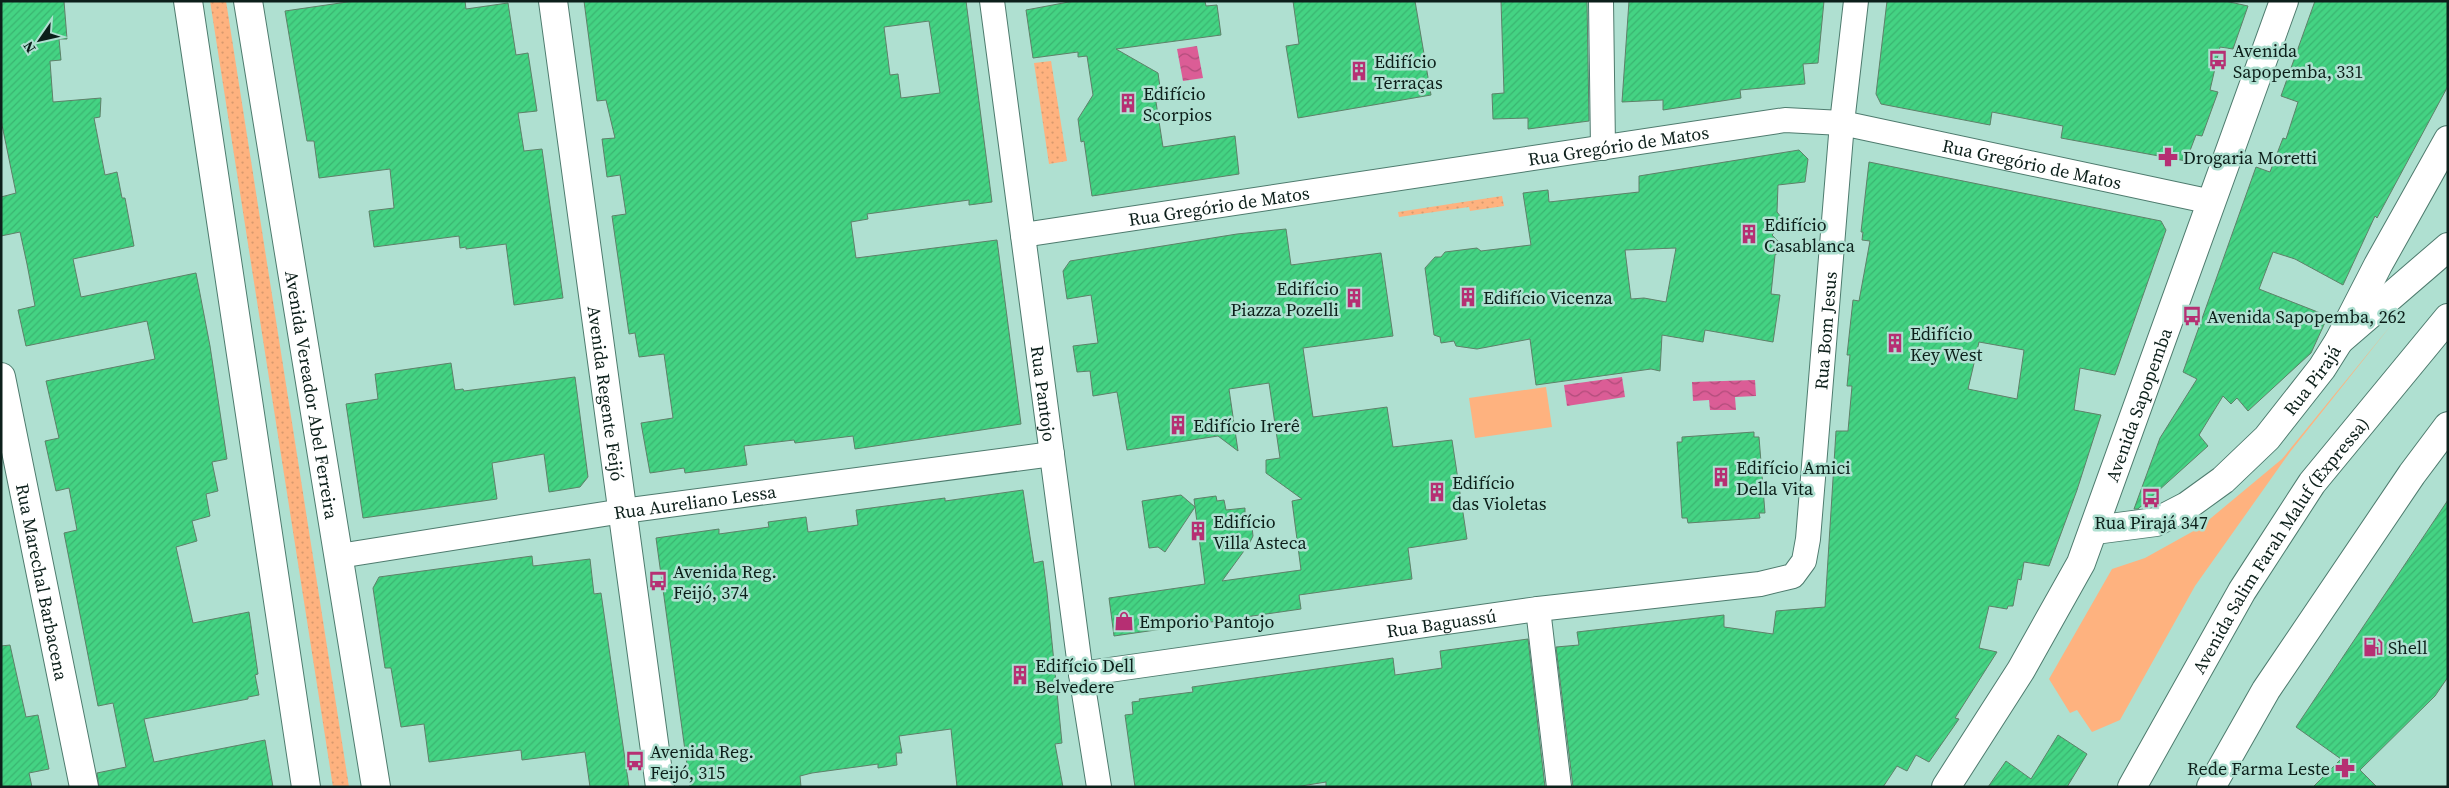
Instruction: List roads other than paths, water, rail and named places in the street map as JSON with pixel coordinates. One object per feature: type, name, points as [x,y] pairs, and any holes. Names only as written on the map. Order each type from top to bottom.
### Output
[{"type":"main road","points":[[188,1],[306,787]]},
{"type":"main road","name":"Avenida Vereador Abel Ferreira","points":[[248,1],[376,787]]},
{"type":"main road","name":"Avenida Regente Feijó","points":[[553,1],[660,787]]},
{"type":"main road","name":"Avenida Sapopemba","points":[[1946,787],[2021,670],[2081,563],[2284,1]]},
{"type":"main road","name":"Rua Pirajá","points":[[2094,530],[2156,522],[2187,506],[2223,480],[2267,438],[2322,368],[2339,341],[2382,257],[2448,140]]},
{"type":"main road","points":[[2339,341],[2448,246]]},
{"type":"main road","name":"Avenida Salim Farah Maluf (Expressa)","points":[[2132,787],[2242,591],[2312,483],[2448,318]]},
{"type":"main road","name":"Rua Marechal Barbacena","points":[[1,377],[84,787]]},
{"type":"main road","points":[[2211,787],[2266,690],[2412,474],[2448,426]]},
{"type":"street","name":"Rua Pantojo","points":[[992,1],[1081,674],[1099,787]]},
{"type":"street","points":[[1602,1],[1603,148]]},
{"type":"street","name":"Rua Bom Jesus","points":[[1800,569],[1804,561],[1808,539],[1842,124],[1856,1]]},
{"type":"street","name":"Rua Gregório de Matos","points":[[1023,235],[1785,120],[1842,124],[2212,202]]},
{"type":"street","name":"Rua Aureliano Lessa","points":[[339,556],[623,511],[1052,454]]},
{"type":"street","name":"Rua Baguassú","points":[[1081,674],[1538,609],[1760,584],[1786,579],[1793,576],[1800,569]]},
{"type":"street","points":[[1538,609],[1559,787]]},
{"type":"water","points":[[1197,46],[1203,78],[1183,81],[1177,49]]},
{"type":"water","points":[[1622,377],[1625,397],[1567,406],[1564,385]]},
{"type":"water","points":[[1755,380],[1756,396],[1735,397],[1736,410],[1710,410],[1709,400],[1693,401],[1692,382]]},
{"type":"place","name":"Avenida Sapopemba, 331","points":[[2218,60]]},
{"type":"place","name":"Edifício Terraças","points":[[1359,71]]},
{"type":"place","name":"Edifício Scorpios","points":[[1128,103]]},
{"type":"place","name":"Drogaria Moretti","points":[[2168,157]]},
{"type":"place","name":"Edifício Casablanca","points":[[1749,234]]},
{"type":"place","name":"Edifício Vicenza","points":[[1468,297]]},
{"type":"place","name":"Edifício Piazza Pozelli","points":[[1354,298]]},
{"type":"place","name":"Avenida Sapopemba, 262","points":[[2192,316]]},
{"type":"place","name":"Edifício Key West","points":[[1895,343]]},
{"type":"place","name":"Edifício Irerê","points":[[1178,425]]},
{"type":"place","name":"Edifício Amici Della Vita","points":[[1721,477]]},
{"type":"place","name":"Edifício das Violetas","points":[[1437,492]]},
{"type":"place","name":"Rua Pirajá 347","points":[[2151,498]]},
{"type":"place","name":"Edifício Villa Asteca","points":[[1198,531]]},
{"type":"place","name":"Avenida Reg. Feijó, 374","points":[[658,581]]},
{"type":"place","name":"Emporio Pantojo","points":[[1124,621]]},
{"type":"place","name":"Shell","points":[[2373,647]]},
{"type":"place","name":"Edifício Dell Belvedere","points":[[1020,675]]},
{"type":"place","name":"Avenida Reg. Feijó, 315","points":[[635,761]]},
{"type":"place","name":"Rede Farma Leste","points":[[2345,768]]}]
